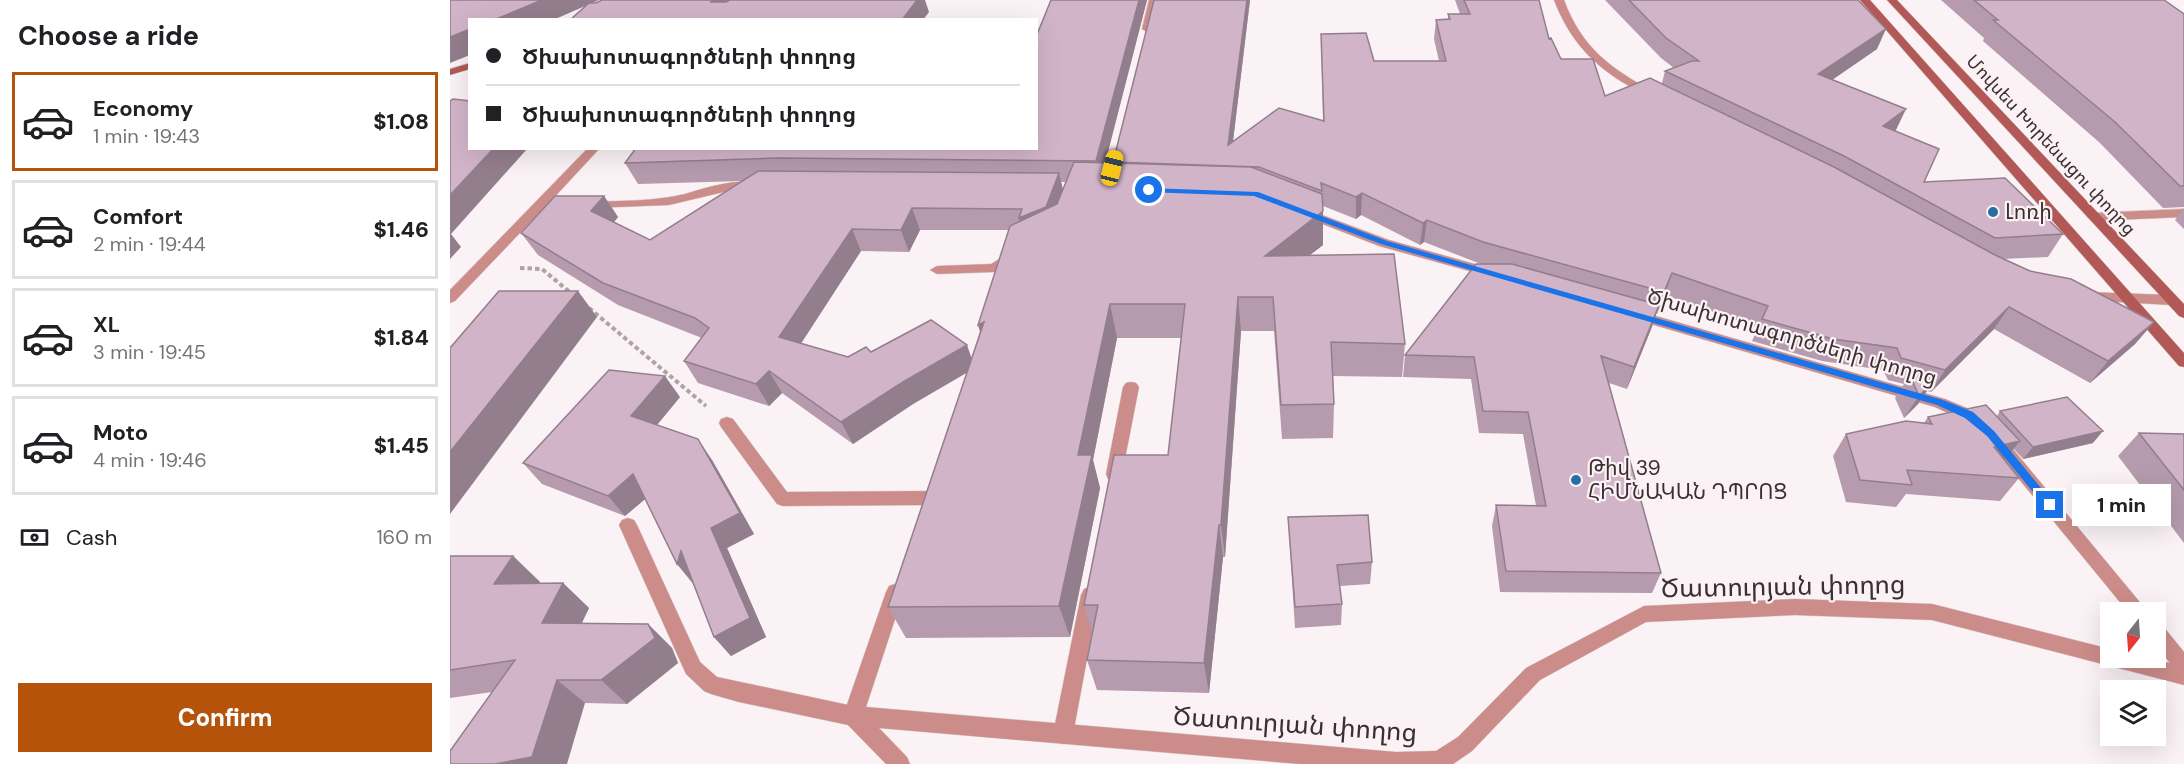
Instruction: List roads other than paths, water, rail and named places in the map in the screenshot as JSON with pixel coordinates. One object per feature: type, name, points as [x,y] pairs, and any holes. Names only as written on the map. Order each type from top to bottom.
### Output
[{"type":"main road","name":"Մովսես Խորենացու փողոց","points":[[1865,0],[2184,362]]},
{"type":"main road","name":"Մովսես Խորենացու փողոց","points":[[1892,0],[2184,314]]},
{"type":"main road","points":[[450,72],[468,67]]},
{"type":"street","points":[[1143,44],[1154,0]]},
{"type":"street","points":[[1559,0],[1575,38],[1581,45],[1603,65],[1660,99]]},
{"type":"street","points":[[450,298],[593,150]]},
{"type":"street","points":[[540,206],[669,201],[732,186],[767,187]]},
{"type":"street","points":[[1298,210],[1384,243],[1510,279]]},
{"type":"street","points":[[2093,217],[2184,213]]},
{"type":"street","points":[[937,270],[994,268],[1027,247]]},
{"type":"street","points":[[2074,296],[2171,300]]},
{"type":"street","name":"Ծխախոտագործների փողոց","points":[[1624,312],[1940,403],[1969,415],[1987,430],[2131,602]]},
{"type":"street","points":[[1110,491],[1131,387]]},
{"type":"street","points":[[727,423],[783,499],[927,498]]},
{"type":"street","points":[[920,519],[934,476]]},
{"type":"street","name":"Ծատուրյան փողոց","points":[[628,525],[693,668],[711,685],[739,693],[853,716],[1396,762],[1439,762],[1465,744],[1533,674],[1644,614],[1795,607],[1932,612],[2184,676]]},
{"type":"street","points":[[900,764],[853,716],[901,574]]},
{"type":"street","points":[[1063,734],[1092,583]]},
{"type":"street","points":[[2166,644],[2184,666]]},
{"type":"place","name":"Լոռի","points":[[1993,212]]},
{"type":"place","name":"Թիվ 39 ՀԻՄՆԱԿԱՆ ԴՊՐՈՑ","points":[[1576,480]]}]
